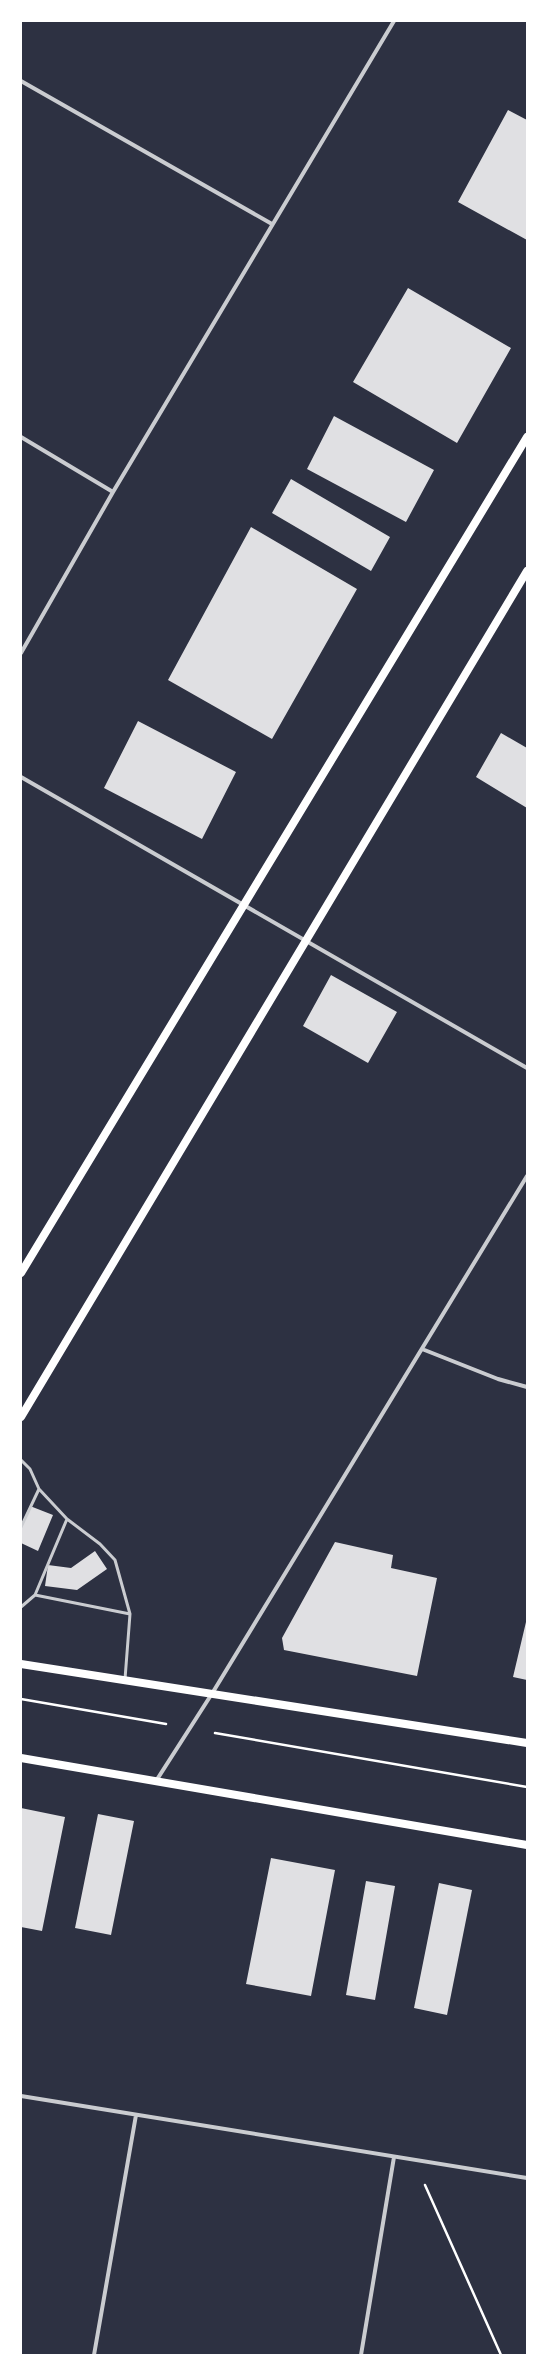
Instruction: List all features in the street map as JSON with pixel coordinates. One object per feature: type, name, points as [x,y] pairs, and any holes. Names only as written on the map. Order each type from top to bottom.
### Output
[{"type":"main road","points":[[21,1273],[527,437]]},
{"type":"main road","points":[[21,1417],[527,571]]},
{"type":"main road","points":[[21,1664],[213,1692],[527,1743]]},
{"type":"main road","points":[[21,1758],[527,1845]]},
{"type":"street","points":[[21,653],[113,492],[394,21]]},
{"type":"street","points":[[21,81],[272,224]]},
{"type":"street","points":[[21,437],[113,492]]},
{"type":"street","points":[[21,777],[527,1068]]},
{"type":"street","points":[[156,1781],[213,1692],[527,1176]]},
{"type":"street","points":[[422,1349],[498,1379],[527,1387]]},
{"type":"street","points":[[21,2096],[527,2178]]},
{"type":"street","points":[[94,2355],[136,2115]]},
{"type":"street","points":[[361,2355],[394,2157]]},
{"type":"lane","points":[[21,1460],[30,1469],[39,1488],[67,1519],[100,1544],[115,1560],[130,1614],[125,1679]]},
{"type":"lane","points":[[21,1527],[39,1488]]},
{"type":"lane","points":[[21,1607],[35,1595],[67,1519]]},
{"type":"lane","points":[[35,1595],[130,1614]]},
{"type":"path","points":[[21,1699],[527,1787]]},
{"type":"path","points":[[424,2183],[501,2355]]},
{"type":"building","points":[[508,110],[527,120],[527,240],[458,202]]},
{"type":"building","points":[[408,288],[511,348],[457,443],[353,382]]},
{"type":"building","points":[[334,416],[434,470],[406,522],[307,469]]},
{"type":"building","points":[[291,479],[390,537],[371,571],[272,513]]},
{"type":"building","points":[[251,527],[357,589],[272,739],[168,680]]},
{"type":"building","points":[[138,721],[236,772],[202,839],[104,788]]},
{"type":"building","points":[[501,733],[527,748],[527,808],[476,777]]},
{"type":"building","points":[[331,975],[397,1012],[368,1063],[303,1026]]},
{"type":"building","points":[[30,1506],[53,1515],[38,1551],[21,1543],[21,1528]]},
{"type":"building","points":[[335,1542],[393,1555],[391,1568],[437,1578],[417,1676],[284,1650],[282,1638]]},
{"type":"building","points":[[95,1551],[107,1569],[77,1590],[45,1586],[48,1565],[71,1568]]},
{"type":"building","points":[[527,1622],[527,1680],[513,1677]]},
{"type":"building","points":[[21,1808],[65,1817],[42,1931],[21,1927]]},
{"type":"building","points":[[98,1814],[134,1821],[111,1935],[75,1928]]},
{"type":"building","points":[[271,1858],[335,1870],[311,1996],[246,1984]]},
{"type":"building","points":[[366,1881],[395,1886],[375,2000],[346,1995]]},
{"type":"building","points":[[439,1883],[472,1890],[447,2015],[414,2008]]}]
